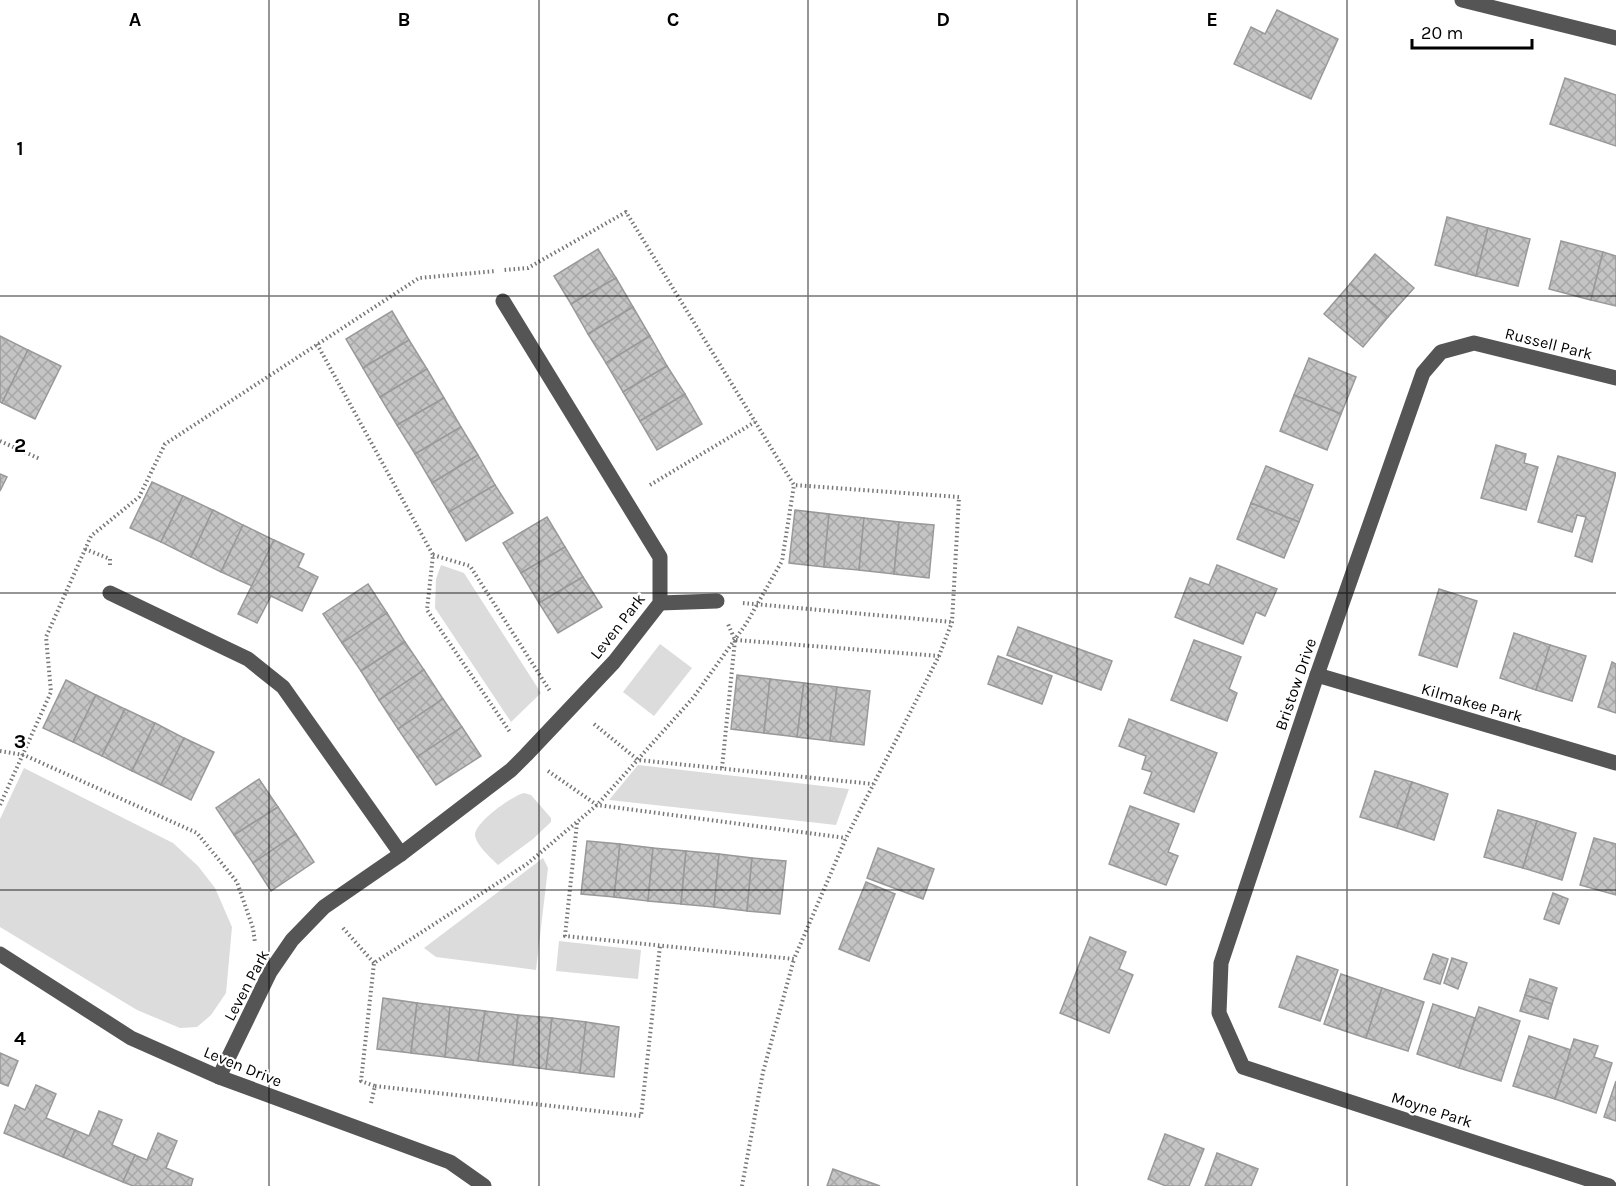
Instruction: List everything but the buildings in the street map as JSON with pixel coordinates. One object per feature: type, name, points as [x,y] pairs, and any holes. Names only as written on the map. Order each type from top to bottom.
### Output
[{"type":"street","points":[[1462,0],[1616,38]]},
{"type":"street","name":"Leven Park","points":[[219,1077],[270,972],[292,940],[324,907],[401,854],[511,770],[614,662],[660,603],[660,557],[623,501],[503,301]]},
{"type":"street","name":"Russell Park","points":[[1474,343],[1616,378]]},
{"type":"street","name":"Bristow Drive","points":[[1243,1066],[1219,1013],[1221,963],[1317,675],[1423,373],[1441,352],[1474,343]]},
{"type":"street","points":[[110,593],[248,659],[283,687],[401,854]]},
{"type":"street","points":[[660,603],[717,601]]},
{"type":"street","name":"Kilmakee Park","points":[[1317,675],[1616,763]]},
{"type":"street","name":"Leven Drive","points":[[0,954],[131,1038],[219,1077],[365,1133],[450,1162],[484,1186]]},
{"type":"street","name":"Moyne Park","points":[[1243,1066],[1609,1186]]},
{"type":"path","points":[[0,805],[51,692],[46,637],[91,536],[139,497],[165,444],[418,278],[528,268],[626,212],[794,485],[782,561],[735,640],[693,698],[597,805],[527,864],[374,963]]},
{"type":"path","points":[[317,344],[434,555],[427,610],[526,755],[597,805],[846,838]]},
{"type":"path","points":[[623,501],[755,422]]},
{"type":"path","points":[[0,441],[40,459]]},
{"type":"path","points":[[741,1186],[763,1072],[794,959],[846,838],[939,656],[952,622],[959,497],[794,485]]},
{"type":"path","points":[[434,555],[470,566],[552,694],[572,706],[638,760],[873,784]]},
{"type":"path","points":[[722,768],[735,640],[717,601],[952,622]]},
{"type":"path","points":[[735,640],[939,656]]},
{"type":"path","points":[[0,751],[24,755],[197,833],[237,882],[253,928],[260,994]]},
{"type":"path","points":[[578,822],[565,936],[794,959]]},
{"type":"path","points":[[324,907],[374,963],[361,1081],[375,1086],[641,1116],[660,946]]},
{"type":"path","points":[[365,1133],[375,1086]]},
{"type":"shaded area","points":[[441,565],[464,573],[541,693],[511,722],[435,608],[436,579]]},
{"type":"shaded area","points":[[660,644],[692,668],[654,716],[623,692]]},
{"type":"shaded area","points":[[638,765],[849,789],[836,825],[609,800]]},
{"type":"shaded area","points":[[24,768],[173,843],[198,866],[215,888],[232,927],[226,993],[211,1015],[197,1027],[180,1028],[137,1010],[0,927],[0,819]]},
{"type":"shaded area","points":[[524,793],[531,795],[551,818],[551,822],[533,839],[498,865],[484,851],[475,835],[481,823],[495,810]]},
{"type":"shaded area","points":[[543,858],[548,868],[536,970],[436,957],[424,948]]},
{"type":"shaded area","points":[[559,941],[641,950],[638,979],[556,971]]}]
